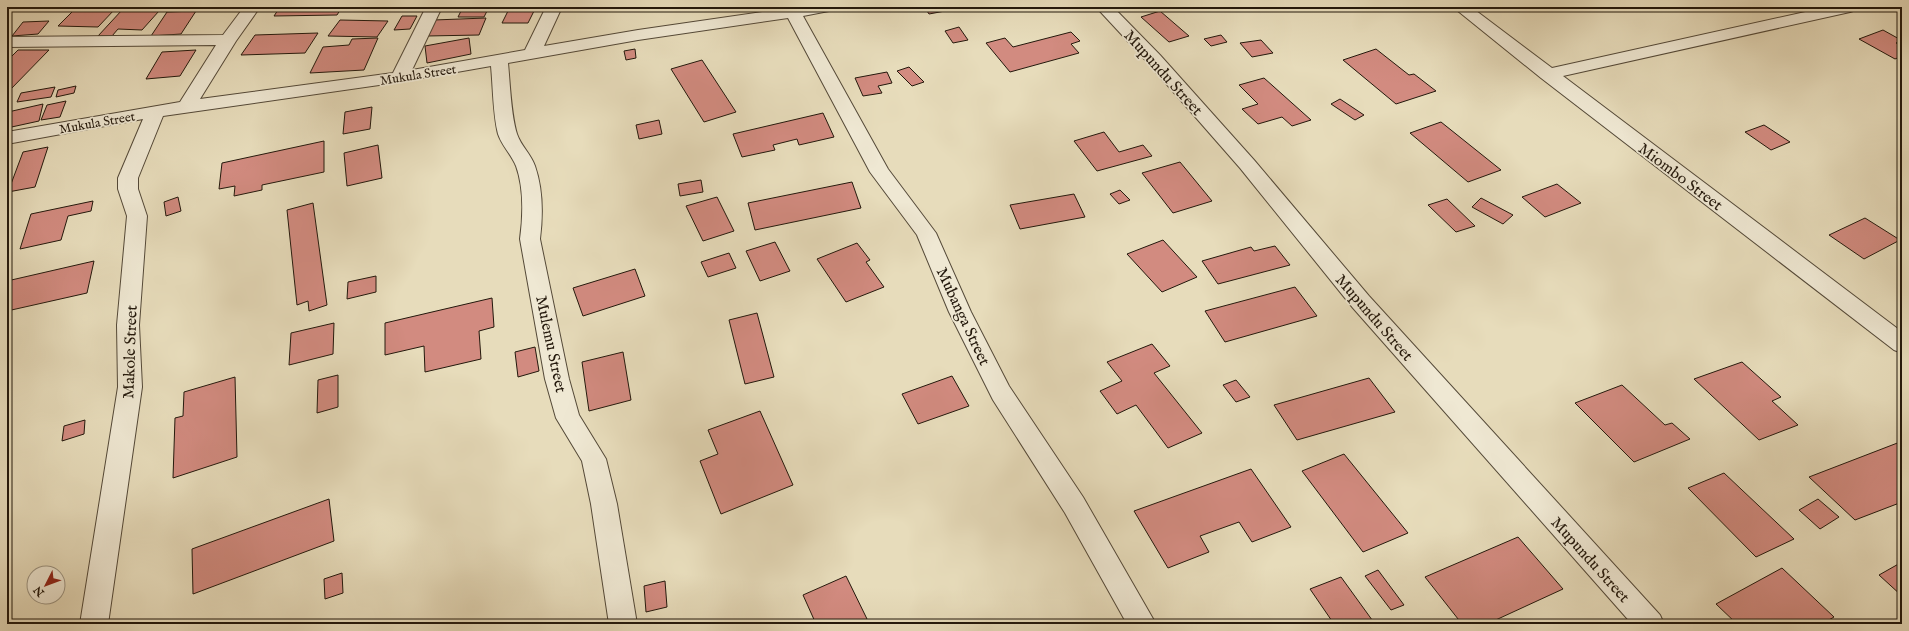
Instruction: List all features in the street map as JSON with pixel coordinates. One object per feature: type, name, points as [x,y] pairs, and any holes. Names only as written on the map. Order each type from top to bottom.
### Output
[{"type":"street","points":[[186,107],[228,40],[252,7]]},
{"type":"street","points":[[400,77],[434,7]]},
{"type":"street","points":[[532,54],[554,7]]},
{"type":"street","name":"Mukula Street","points":[[7,138],[156,111],[400,77],[638,35],[792,10],[828,7]]},
{"type":"street","name":"Mupundu Street","points":[[1104,7],[1154,59],[1247,164],[1361,302],[1650,624]]},
{"type":"street","name":"Miombo Street","points":[[1461,7],[1902,344]]},
{"type":"street","points":[[1547,74],[1850,7]]},
{"type":"street","name":"Mubanga Street","points":[[792,10],[880,172],[926,233],[960,312],[1001,393],[1074,505],[1142,624]]},
{"type":"street","points":[[7,42],[228,40]]},
{"type":"street","name":"Mulemu Street","points":[[499,60],[507,132],[512,146],[525,165],[531,196],[533,218],[530,239],[558,379],[568,418],[594,459],[606,512],[623,624]]},
{"type":"street","name":"Makole Street","points":[[94,624],[130,387],[128,325],[138,216],[136,204],[127,189],[128,178],[156,111]]},
{"type":"building","points":[[280,7],[342,7],[337,15],[274,16]]},
{"type":"building","points":[[349,7],[388,7],[385,11],[347,10]]},
{"type":"building","points":[[463,7],[489,7],[484,17],[458,17]]},
{"type":"building","points":[[510,7],[536,7],[528,23],[502,23]]},
{"type":"building","points":[[942,7],[945,11],[929,14],[925,8]]},
{"type":"building","points":[[75,9],[115,9],[98,27],[58,26]]},
{"type":"building","points":[[122,10],[159,11],[142,30],[118,29],[112,36],[98,36]]},
{"type":"building","points":[[196,11],[181,34],[151,36],[167,12]]},
{"type":"building","points":[[1160,11],[1189,36],[1169,42],[1141,17]]},
{"type":"building","points":[[402,16],[417,16],[410,29],[394,30]]},
{"type":"building","points":[[486,18],[479,35],[427,36],[434,20]]},
{"type":"building","points":[[340,20],[388,21],[377,37],[328,36]]},
{"type":"building","points":[[49,21],[38,34],[12,36],[23,22]]},
{"type":"building","points":[[959,27],[968,40],[953,43],[945,31]]},
{"type":"building","points":[[1883,30],[1901,40],[1896,43],[1902,46],[1902,56],[1895,59],[1859,39]]},
{"type":"building","points":[[1071,32],[1080,41],[1071,44],[1079,53],[1010,72],[986,43],[1005,38],[1013,47]]},
{"type":"building","points":[[318,33],[305,53],[241,55],[255,35]]},
{"type":"building","points":[[1221,35],[1227,42],[1211,46],[1204,39]]},
{"type":"building","points":[[378,38],[364,70],[310,73],[323,47],[349,45],[352,39]]},
{"type":"building","points":[[469,38],[471,54],[427,63],[425,46]]},
{"type":"building","points":[[1261,40],[1273,53],[1252,57],[1240,43]]},
{"type":"building","points":[[635,49],[636,58],[626,60],[624,51]]},
{"type":"building","points":[[1376,49],[1409,75],[1414,74],[1436,91],[1396,104],[1343,60]]},
{"type":"building","points":[[18,50],[49,50],[9,91],[7,90],[7,61]]},
{"type":"building","points":[[196,50],[180,76],[146,79],[162,52]]},
{"type":"building","points":[[702,60],[736,112],[704,122],[671,69]]},
{"type":"building","points":[[909,67],[924,82],[912,86],[897,71]]},
{"type":"building","points":[[887,72],[892,83],[878,86],[882,93],[863,96],[855,78]]},
{"type":"building","points":[[1264,78],[1311,120],[1292,126],[1282,117],[1258,124],[1242,109],[1258,104],[1239,85]]},
{"type":"building","points":[[76,86],[74,93],[56,97],[58,90]]},
{"type":"building","points":[[55,87],[51,97],[17,102],[21,93]]},
{"type":"building","points":[[1340,99],[1364,115],[1355,120],[1331,104]]},
{"type":"building","points":[[66,101],[60,117],[41,120],[47,105]]},
{"type":"building","points":[[43,104],[39,121],[7,128],[8,112]]},
{"type":"building","points":[[372,107],[370,129],[343,134],[345,112]]},
{"type":"building","points":[[823,113],[834,137],[799,145],[797,139],[773,145],[775,150],[742,157],[733,134]]},
{"type":"building","points":[[659,120],[662,134],[639,139],[636,125]]},
{"type":"building","points":[[1441,122],[1501,170],[1468,182],[1410,133]]},
{"type":"building","points":[[1764,125],[1790,142],[1771,150],[1745,132]]},
{"type":"building","points":[[1104,132],[1119,152],[1143,145],[1152,156],[1097,171],[1074,141]]},
{"type":"building","points":[[324,141],[324,172],[262,185],[262,190],[234,196],[235,186],[219,189],[222,163]]},
{"type":"building","points":[[378,145],[382,178],[347,186],[344,153]]},
{"type":"building","points":[[48,147],[35,187],[8,192],[23,152]]},
{"type":"building","points":[[1180,162],[1212,201],[1173,213],[1142,173]]},
{"type":"building","points":[[701,180],[703,192],[680,196],[678,184]]},
{"type":"building","points":[[852,182],[861,208],[755,230],[748,203]]},
{"type":"building","points":[[1557,184],[1581,203],[1545,217],[1522,197]]},
{"type":"building","points":[[1120,190],[1130,200],[1119,204],[1110,194]]},
{"type":"building","points":[[1074,194],[1085,217],[1020,229],[1010,205]]},
{"type":"building","points":[[178,197],[181,211],[166,216],[164,202]]},
{"type":"building","points":[[717,197],[734,231],[703,241],[686,206]]},
{"type":"building","points":[[1481,198],[1513,215],[1503,224],[1472,207]]},
{"type":"building","points":[[1447,199],[1475,226],[1456,232],[1428,205]]},
{"type":"building","points":[[93,201],[91,211],[68,216],[61,240],[20,249],[31,214]]},
{"type":"building","points":[[313,203],[327,305],[309,311],[308,301],[297,305],[287,210]]},
{"type":"building","points":[[1865,218],[1900,240],[1864,259],[1829,235]]},
{"type":"building","points":[[1163,240],[1197,277],[1162,292],[1127,254]]},
{"type":"building","points":[[775,242],[790,271],[760,281],[746,251]]},
{"type":"building","points":[[857,243],[870,260],[866,262],[884,287],[846,302],[817,259]]},
{"type":"building","points":[[1275,246],[1290,265],[1218,284],[1202,261],[1251,247],[1254,251]]},
{"type":"building","points":[[729,253],[736,268],[708,277],[701,262]]},
{"type":"building","points":[[94,261],[87,293],[7,311],[7,281]]},
{"type":"building","points":[[635,269],[645,296],[583,316],[573,288]]},
{"type":"building","points":[[376,276],[376,292],[347,299],[348,282]]},
{"type":"building","points":[[1295,287],[1317,316],[1225,342],[1205,311]]},
{"type":"building","points":[[492,298],[494,327],[479,331],[481,359],[425,372],[424,346],[385,355],[385,323]]},
{"type":"building","points":[[757,313],[774,377],[745,384],[729,320]]},
{"type":"building","points":[[334,323],[333,354],[289,365],[291,333]]},
{"type":"building","points":[[1152,344],[1170,366],[1154,373],[1202,433],[1168,448],[1136,405],[1117,414],[1100,391],[1122,381],[1107,362]]},
{"type":"building","points":[[535,347],[539,371],[518,377],[515,352]]},
{"type":"building","points":[[623,352],[631,400],[589,411],[582,362]]},
{"type":"building","points":[[1742,362],[1781,397],[1772,401],[1798,425],[1759,440],[1694,379]]},
{"type":"building","points":[[338,375],[338,407],[317,413],[318,380]]},
{"type":"building","points":[[952,376],[969,406],[918,424],[902,394]]},
{"type":"building","points":[[235,377],[237,457],[173,478],[175,418],[183,416],[184,392]]},
{"type":"building","points":[[1369,378],[1395,412],[1297,440],[1274,405]]},
{"type":"building","points":[[1236,380],[1250,397],[1236,402],[1223,385]]},
{"type":"building","points":[[1622,385],[1665,425],[1672,423],[1690,439],[1634,462],[1575,403]]},
{"type":"building","points":[[760,411],[793,485],[721,514],[700,461],[718,454],[708,430]]},
{"type":"building","points":[[85,420],[84,434],[62,441],[64,426]]},
{"type":"building","points":[[1900,442],[1902,444],[1902,502],[1855,520],[1809,477]]},
{"type":"building","points":[[1344,454],[1408,533],[1363,552],[1302,471]]},
{"type":"building","points":[[1251,469],[1291,527],[1252,542],[1239,522],[1200,536],[1209,552],[1168,568],[1134,511]]},
{"type":"building","points":[[1724,473],[1794,539],[1756,557],[1688,488]]},
{"type":"building","points":[[329,499],[334,541],[193,594],[192,549]]},
{"type":"building","points":[[1818,499],[1839,517],[1820,529],[1799,510]]},
{"type":"building","points":[[1518,537],[1563,589],[1487,624],[1462,624],[1425,577]]},
{"type":"building","points":[[1902,562],[1902,596],[1879,575]]},
{"type":"building","points":[[1782,568],[1834,617],[1822,624],[1737,624],[1716,604]]},
{"type":"building","points":[[1378,570],[1404,605],[1391,610],[1365,576]]},
{"type":"building","points":[[342,573],[343,593],[325,599],[324,579]]},
{"type":"building","points":[[846,576],[868,621],[862,624],[816,624],[803,595]]},
{"type":"building","points":[[1341,577],[1375,624],[1334,624],[1310,589]]},
{"type":"building","points":[[665,581],[667,607],[646,612],[644,586]]}]
